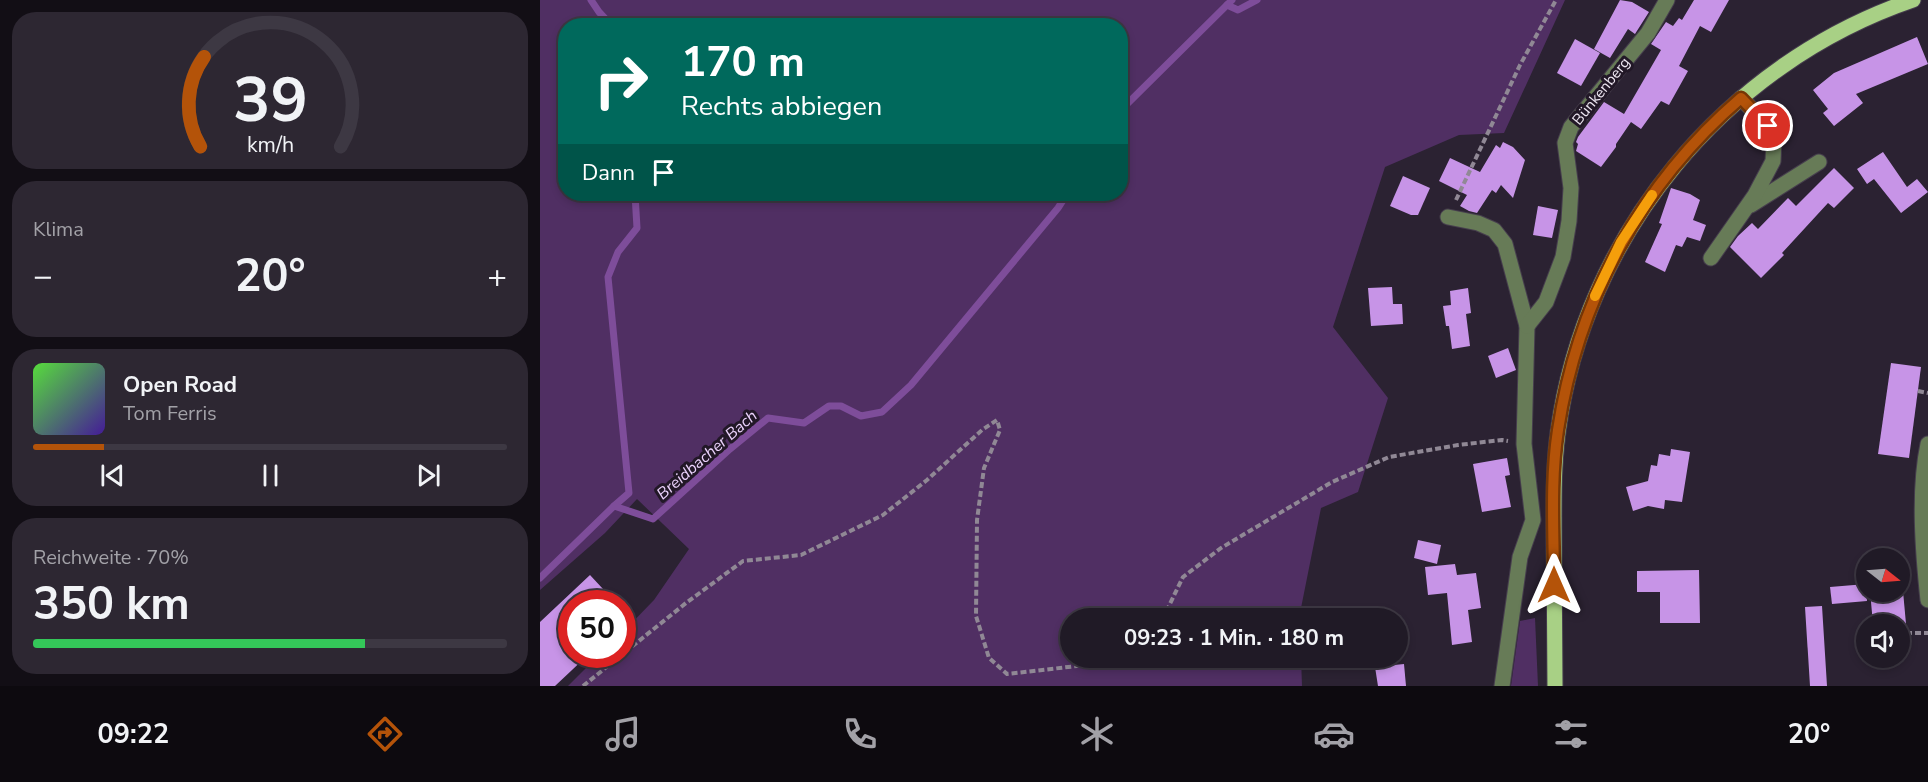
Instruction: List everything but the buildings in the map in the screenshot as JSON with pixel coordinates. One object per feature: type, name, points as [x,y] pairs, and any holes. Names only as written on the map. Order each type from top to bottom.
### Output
[{"type":"main road","points":[[1555,686],[1554,477],[1558,430],[1568,378],[1581,334],[1596,294],[1621,242],[1654,193],[1697,139],[1741,98],[1780,66],[1822,40],[1913,0]]},
{"type":"street","name":"Bünkenberg","points":[[1527,326],[1546,302],[1563,257],[1571,188],[1565,143],[1571,127],[1648,33],[1667,0]]},
{"type":"street","points":[[1711,258],[1746,208],[1773,161],[1774,139],[1768,126],[1741,98]]},
{"type":"street","points":[[1746,208],[1819,162]]},
{"type":"street","points":[[1448,217],[1478,223],[1494,230],[1505,244],[1527,326],[1524,444],[1533,520],[1520,557],[1502,686]]},
{"type":"street","points":[[1928,444],[1924,460],[1923,501],[1924,567],[1928,600]]},
{"type":"street","points":[[1533,520],[1554,519]]},
{"type":"path","points":[[1448,217],[1520,65],[1557,0]]},
{"type":"path","points":[[1918,391],[1928,393]]},
{"type":"path","points":[[583,686],[686,603],[743,561],[801,555],[884,515],[982,430],[997,420],[1000,430],[984,468],[977,520],[976,616],[989,658],[1007,675],[1061,668]]},
{"type":"path","points":[[1168,608],[1183,577],[1221,548],[1332,482],[1389,457],[1502,440],[1524,444]]},
{"type":"path","points":[[1910,633],[1928,633]]},
{"type":"shaded area","points":[[540,0],[1565,0],[1504,133],[1459,135],[1385,167],[1333,327],[1388,398],[1358,492],[1321,508],[1301,608],[1060,608],[1060,668],[1301,668],[1302,686],[568,686],[586,668],[636,668],[636,619],[654,600],[689,549],[637,499],[605,533],[540,590]]},
{"type":"shaded area","points":[[1535,618],[1538,686],[1511,686],[1520,621]]},
{"type":"waterway","points":[[591,0],[605,18]]},
{"type":"waterway","name":"Breidbacher Bach","points":[[1128,103],[1232,0]]},
{"type":"waterway","points":[[1227,5],[1238,10],[1257,0]]},
{"type":"waterway","points":[[614,506],[629,493],[608,277],[618,252],[637,228],[635,201]]},
{"type":"waterway","name":"Breidbacher Bach","points":[[540,578],[614,506],[653,519],[768,418],[804,423],[829,406],[841,406],[861,416],[882,412],[911,385],[1062,201]]},
{"type":"slow traffic","points":[[1595,296],[1621,242],[1652,195]]},
{"type":"route","points":[[1554,585],[1553,487],[1558,430],[1568,378],[1596,294],[1630,227],[1677,162],[1724,112],[1741,98],[1768,126]]}]
